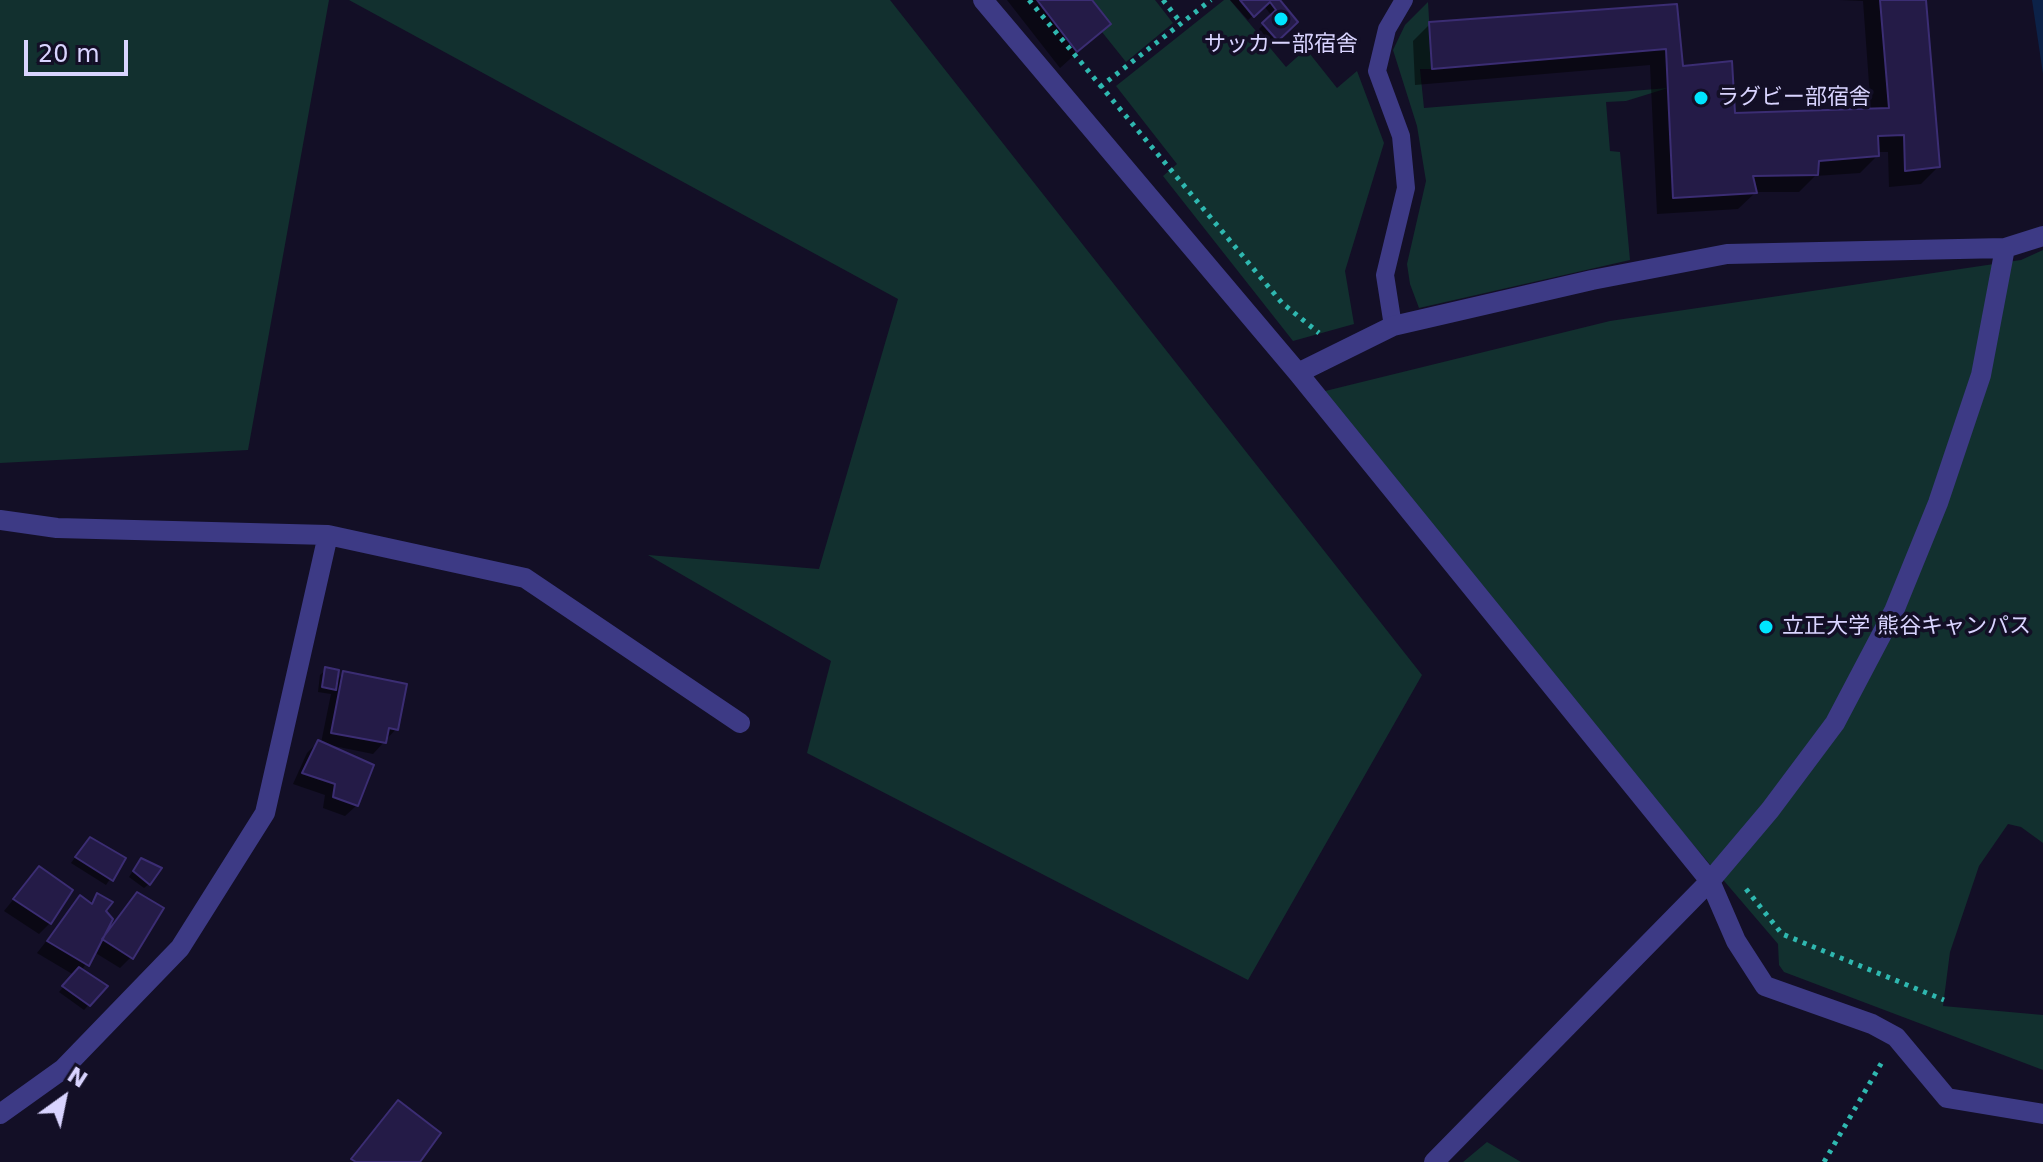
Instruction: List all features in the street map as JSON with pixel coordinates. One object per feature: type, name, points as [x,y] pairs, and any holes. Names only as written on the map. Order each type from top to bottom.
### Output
[{"type":"street","points":[[983,0],[1298,373],[1710,881],[1736,941],[1765,986],[1872,1024],[1896,1037],[1947,1098],[2043,1114]]},
{"type":"street","points":[[1298,373],[1393,326],[1592,280],[1727,254],[2005,248],[2043,236]]},
{"type":"street","points":[[1434,1162],[1710,881],[1770,810],[1835,723],[1894,611],[1938,503],[1981,375],[2005,248]]},
{"type":"street","points":[[0,520],[57,528],[328,535],[525,578],[740,723]]},
{"type":"street","points":[[0,1114],[63,1069],[180,948],[265,813],[328,535]]},
{"type":"lane","points":[[1393,326],[1385,275],[1406,188],[1401,136],[1377,71],[1387,29],[1404,0]]},
{"type":"path","points":[[1029,0],[1282,303],[1342,351]]},
{"type":"path","points":[[1163,0],[1181,23]]},
{"type":"path","points":[[1100,87],[1211,0]]},
{"type":"path","points":[[1725,864],[1782,934],[1944,1000]]},
{"type":"path","points":[[1824,1162],[1896,1037]]},
{"type":"green space","points":[[0,0],[329,0],[248,450],[0,463]]},
{"type":"green space","points":[[349,0],[890,0],[1422,675],[1248,980],[807,753],[831,661],[648,555],[819,569],[898,299]]},
{"type":"green space","points":[[1092,0],[1155,0],[1173,23],[1126,62],[1102,32],[1111,24]]},
{"type":"green space","points":[[1224,0],[1230,0],[1286,67],[1306,49],[1337,88],[1357,71],[1384,143],[1345,271],[1354,324],[1293,341],[1163,176],[1177,164],[1116,86]]},
{"type":"green space","points":[[1428,2],[1432,69],[1420,69],[1424,108],[1668,88],[1626,101],[1606,102],[1610,151],[1620,152],[1630,260],[1419,308],[1407,264],[1426,181],[1417,126],[1393,50],[1405,25]]},
{"type":"green space","points":[[2043,250],[2043,843],[2021,827],[2008,824],[1979,866],[1950,952],[1943,1006],[2043,1015],[2043,1070],[1784,972],[1779,965],[1778,944],[1309,395],[1610,321],[2021,260]]},
{"type":"green space","points":[[1487,1142],[1521,1162],[1463,1162]]},
{"type":"water","points":[[2032,0],[2043,0],[2043,74]]},
{"type":"building","points":[[1037,0],[1092,0],[1111,24],[1077,52]]},
{"type":"building","name":"サッカー部宿舎","points":[[1240,0],[1280,0],[1298,22],[1278,41],[1262,23],[1276,10],[1270,2],[1254,17]]},
{"type":"building","name":"ラグビー部宿舎","points":[[1880,0],[1926,0],[1940,167],[1905,171],[1904,135],[1878,136],[1879,156],[1819,161],[1818,175],[1753,176],[1757,193],[1673,198],[1666,49],[1432,69],[1429,22],[1677,4],[1683,66],[1732,61],[1735,113],[1889,108]]},
{"type":"building","points":[[325,667],[339,670],[336,690],[322,687]]},
{"type":"building","points":[[343,671],[407,684],[398,730],[389,728],[386,743],[331,733]]},
{"type":"building","points":[[318,740],[374,765],[358,806],[333,797],[335,784],[302,773]]},
{"type":"building","points":[[90,837],[126,858],[113,881],[75,857]]},
{"type":"building","points":[[141,858],[162,868],[150,885],[133,871]]},
{"type":"building","points":[[39,866],[73,890],[51,924],[13,899]]},
{"type":"building","points":[[137,892],[164,908],[133,959],[102,939]]},
{"type":"building","points":[[97,893],[113,902],[106,911],[113,919],[89,966],[47,941],[80,895],[92,904]]},
{"type":"building","points":[[79,967],[108,986],[90,1006],[62,986]]},
{"type":"building","points":[[398,1100],[441,1133],[420,1162],[356,1162],[351,1159]]},
{"type":"place","name":"サッカー部宿舎","points":[[1281,19]]},
{"type":"place","name":"ラグビー部宿舎","points":[[1701,98]]},
{"type":"place","name":"立正大学 熊谷キャンパス","points":[[1766,627]]}]
